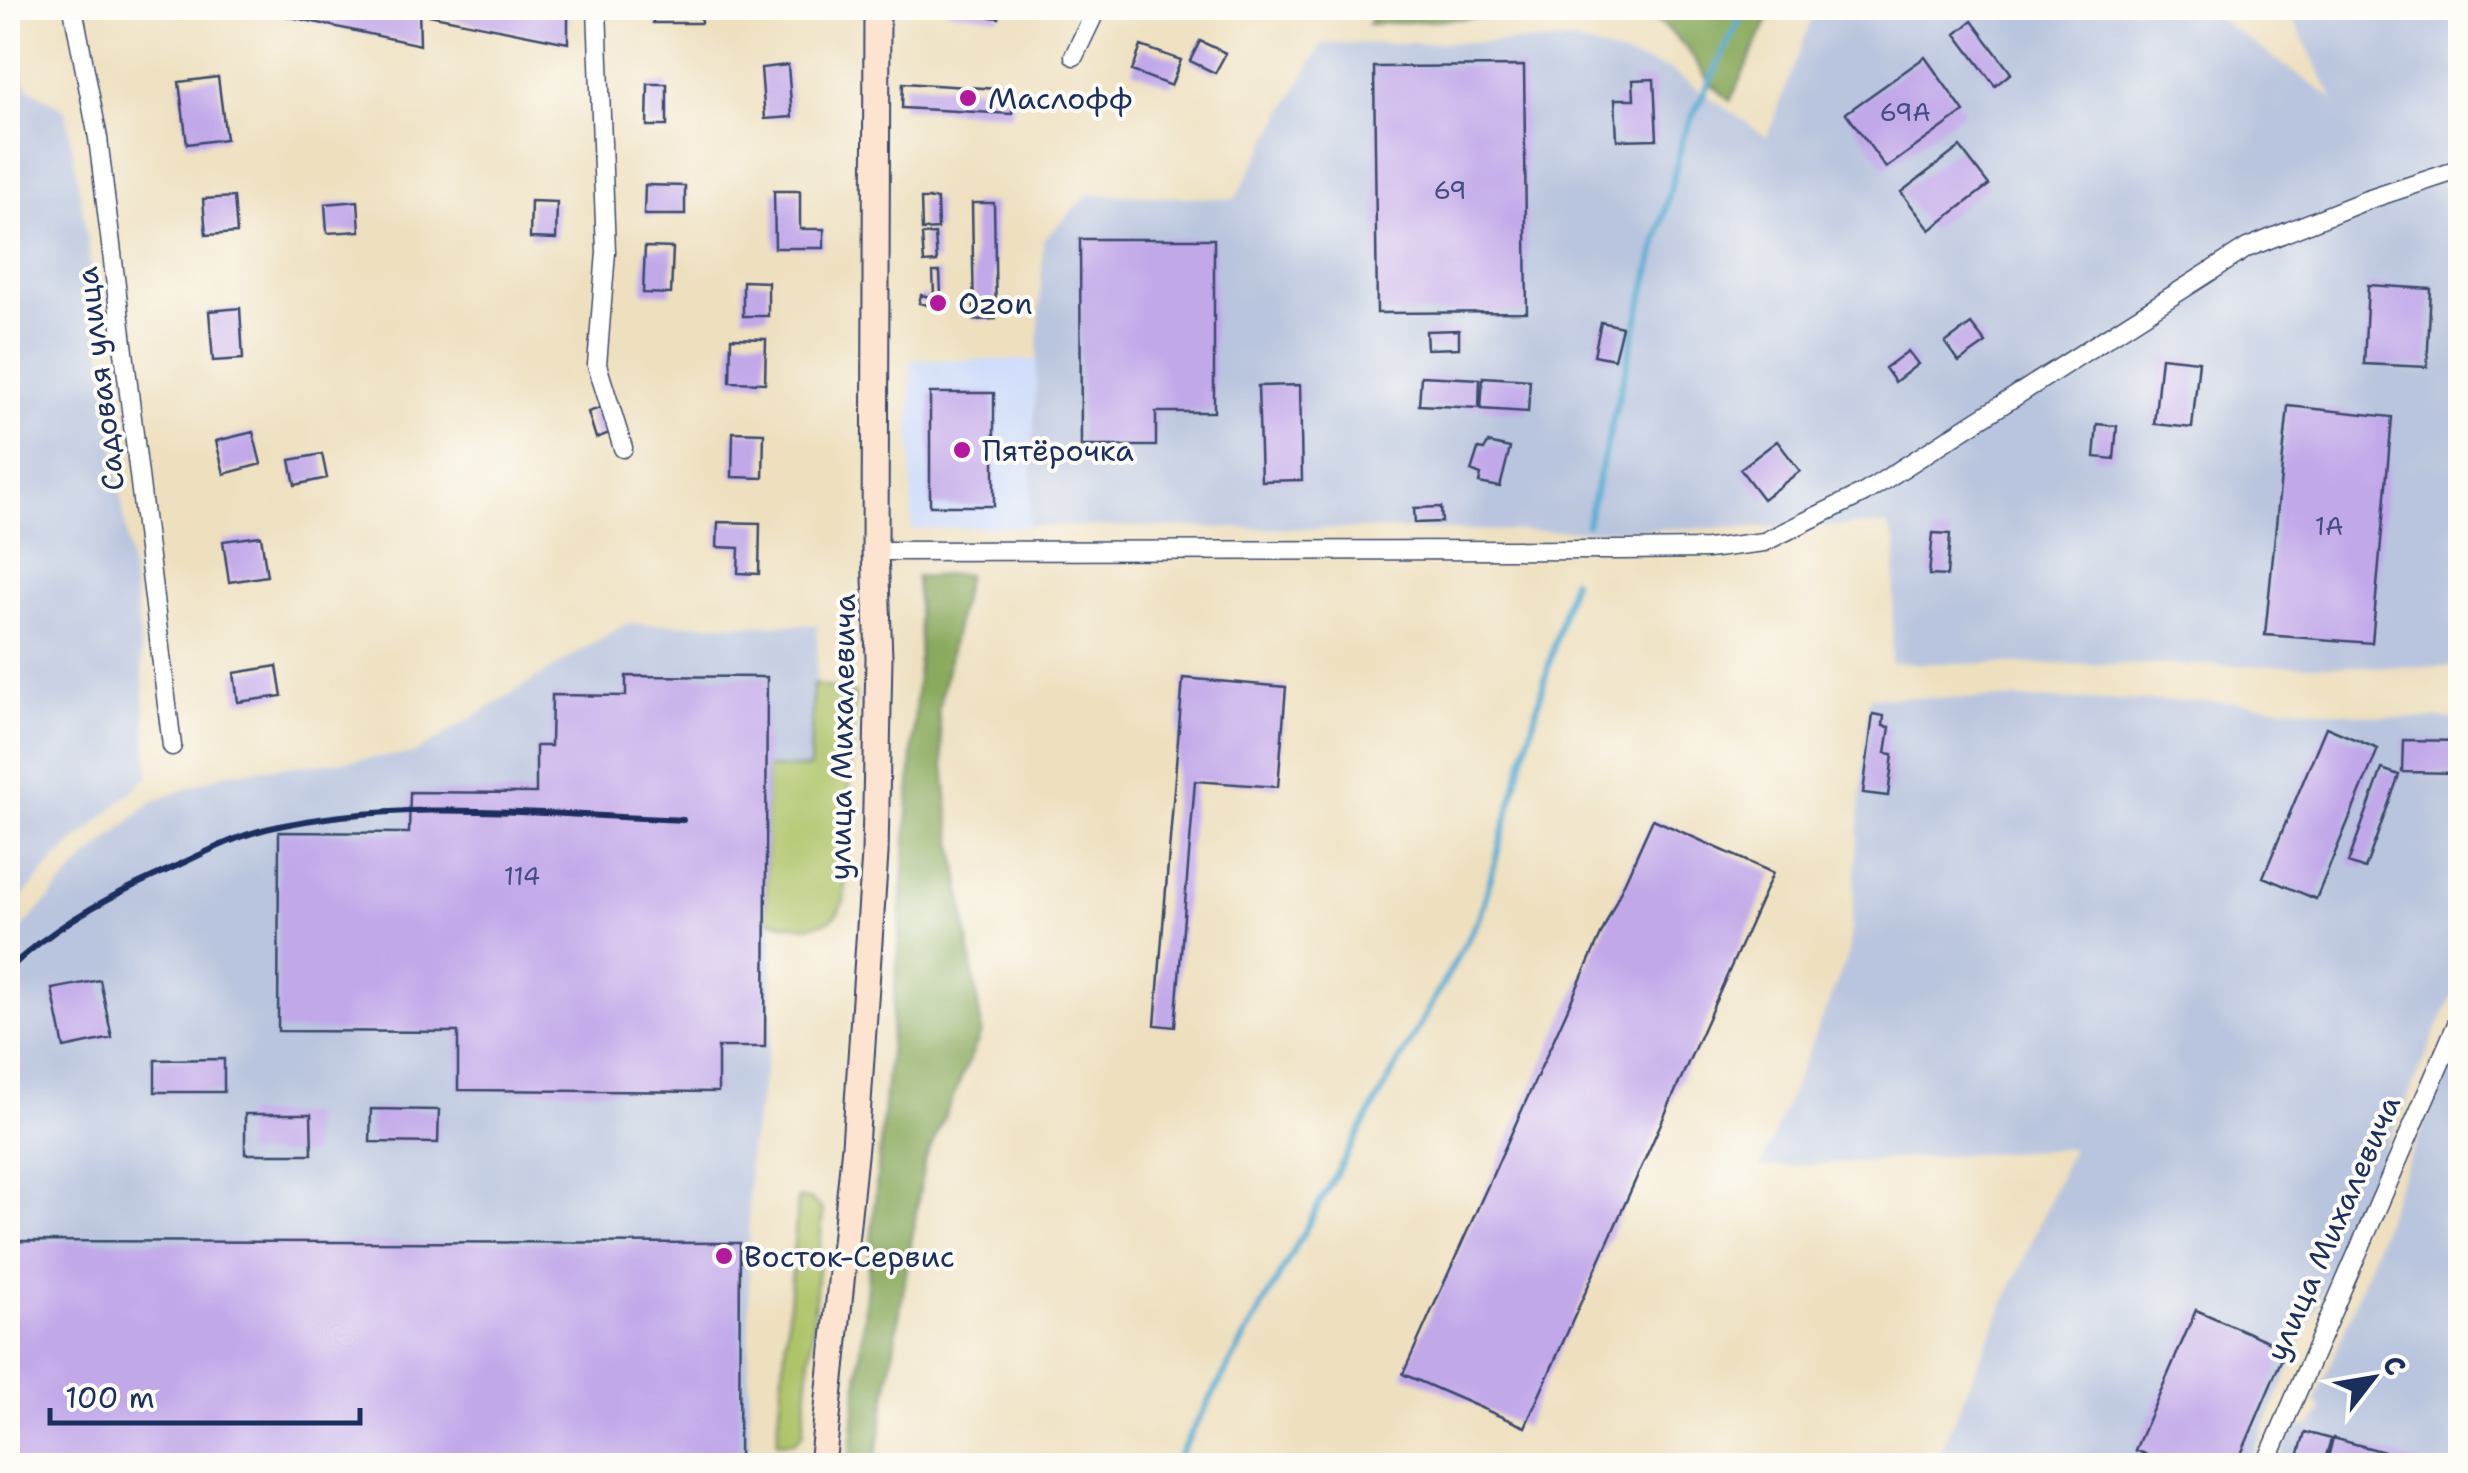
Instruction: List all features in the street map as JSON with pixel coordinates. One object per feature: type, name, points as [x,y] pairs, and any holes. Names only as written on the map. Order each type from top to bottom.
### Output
[{"type":"street","name":"Садовая улица","points":[[73,8],[98,138],[172,746]]},
{"type":"street","points":[[597,8],[606,252],[596,365],[623,448]]},
{"type":"street","name":"улица Михалевича","points":[[822,1466],[855,1146],[875,854],[877,8]]},
{"type":"street","points":[[1074,56],[1097,8]]},
{"type":"street","points":[[875,551],[1621,550],[1708,549],[1764,542],[1864,492],[2247,248],[2364,201],[2452,172],[2460,164]]},
{"type":"street","name":"улица Михалевича","points":[[2265,1466],[2460,1016]]},
{"type":"shaded area","points":[[1816,8],[2203,8],[2334,100],[2287,8],[2460,8],[2460,667],[1891,663],[1896,543],[1887,525],[1539,531],[1029,526],[1043,240],[1089,194],[1235,199],[1322,44],[1573,41],[1670,70],[1767,137]]},
{"type":"shaded area","points":[[8,61],[30,89],[66,110],[140,636],[149,776],[58,857],[8,913]]},
{"type":"shaded area","points":[[910,360],[1038,360],[1029,526],[912,529]]},
{"type":"shaded area","points":[[625,624],[817,625],[816,772],[771,904],[772,1031],[749,1156],[749,1465],[8,1466],[11,940],[87,858],[152,802],[226,773],[413,754]]},
{"type":"shaded area","points":[[1869,697],[2235,702],[2398,718],[2460,719],[2460,977],[2248,1465],[1934,1465],[2072,1148],[1760,1168],[1849,953]]},
{"type":"shaded area","points":[[2460,1040],[2460,1465],[2277,1466],[2293,1429],[2311,1425],[2322,1411],[2315,1401],[2393,1197]]},
{"type":"green space","points":[[1377,8],[1646,8],[1368,24]]},
{"type":"green space","points":[[1646,8],[1773,8],[1730,101],[1709,81],[1684,45]]},
{"type":"green space","points":[[967,574],[938,711],[949,815],[982,1031],[924,1163],[875,1465],[850,1465],[898,958],[920,641],[916,577]]},
{"type":"green space","points":[[813,684],[855,694],[844,901],[828,921],[801,926],[766,918],[766,768],[810,768]]},
{"type":"green space","points":[[798,1198],[812,1200],[823,1211],[803,1434],[794,1442],[777,1443]]},
{"type":"building","points":[[171,8],[211,8],[211,10],[172,14]]},
{"type":"building","points":[[286,8],[419,8],[420,45],[286,16]]},
{"type":"building","points":[[429,8],[568,8],[568,43],[429,15]]},
{"type":"building","points":[[653,8],[701,8],[701,23],[653,23]]},
{"type":"building","points":[[947,8],[1000,8],[999,18]]},
{"type":"building","points":[[1972,21],[2011,73],[1995,86],[1956,34]]},
{"type":"building","points":[[1200,41],[1226,53],[1215,73],[1190,61]]},
{"type":"building","points":[[1141,46],[1181,60],[1171,86],[1132,71]]},
{"type":"building","points":[[1925,57],[1964,112],[1886,168],[1846,113]]},
{"type":"building","points":[[788,65],[792,117],[765,119],[761,68]]},
{"type":"building","points":[[1524,66],[1527,312],[1377,313],[1374,67]]},
{"type":"building","points":[[218,77],[226,139],[187,144],[179,82]]},
{"type":"building","points":[[1654,79],[1657,139],[1617,140],[1615,99],[1634,99],[1633,80]]},
{"type":"building","points":[[903,83],[1014,90],[1012,114],[902,108]]},
{"type":"building","points":[[648,84],[667,84],[667,126],[647,126]]},
{"type":"building","points":[[1960,147],[1989,185],[1930,230],[1901,192]]},
{"type":"building","points":[[645,185],[685,186],[685,215],[644,215]]},
{"type":"building","points":[[774,191],[800,191],[800,229],[824,229],[824,248],[775,248]]},
{"type":"building","points":[[234,197],[237,233],[206,235],[203,199]]},
{"type":"building","points":[[921,199],[937,199],[938,229],[922,230]]},
{"type":"building","points":[[358,201],[360,231],[327,233],[325,204]]},
{"type":"building","points":[[531,201],[557,202],[556,239],[530,238]]},
{"type":"building","points":[[972,203],[994,203],[996,319],[974,320]]},
{"type":"building","points":[[935,234],[937,262],[924,263],[922,235]]},
{"type":"building","points":[[1080,239],[1214,239],[1214,412],[1156,412],[1156,446],[1081,446]]},
{"type":"building","points":[[645,247],[673,248],[671,294],[643,293]]},
{"type":"building","points":[[933,272],[940,272],[941,294],[934,295]]},
{"type":"building","points":[[743,281],[768,282],[768,316],[743,316]]},
{"type":"building","points":[[2368,285],[2431,289],[2427,367],[2364,364]]},
{"type":"building","points":[[921,295],[944,300],[942,308],[919,303]]},
{"type":"building","points":[[240,308],[243,359],[213,361],[209,311]]},
{"type":"building","points":[[1601,322],[1622,327],[1614,359],[1594,355]]},
{"type":"building","points":[[1971,324],[1986,343],[1959,362],[1945,343]]},
{"type":"building","points":[[1459,330],[1459,348],[1427,349],[1426,331]]},
{"type":"building","points":[[731,338],[766,339],[765,383],[730,382]]},
{"type":"building","points":[[1908,351],[1918,364],[1895,382],[1885,368]]},
{"type":"building","points":[[2161,357],[2199,361],[2192,428],[2154,424]]},
{"type":"building","points":[[1421,376],[1480,379],[1479,408],[1419,405]]},
{"type":"building","points":[[1483,377],[1530,380],[1528,412],[1481,409]]},
{"type":"building","points":[[1300,385],[1302,480],[1261,481],[1258,386]]},
{"type":"building","name":"Пятёрочка","points":[[930,393],[994,393],[994,506],[930,506]]},
{"type":"building","points":[[606,406],[615,431],[596,438],[588,412]]},
{"type":"building","points":[[2288,406],[2392,417],[2372,643],[2265,635]]},
{"type":"building","points":[[2097,424],[2117,426],[2114,459],[2094,457]]},
{"type":"building","points":[[253,432],[261,464],[224,474],[216,441]]},
{"type":"building","points":[[733,432],[764,433],[763,478],[732,477]]},
{"type":"building","points":[[1777,441],[1800,471],[1763,499],[1740,469]]},
{"type":"building","points":[[1488,443],[1510,448],[1500,487],[1479,483],[1481,475],[1471,471],[1478,449],[1484,450]]},
{"type":"building","points":[[322,454],[327,478],[295,485],[290,460]]},
{"type":"building","points":[[1441,507],[1442,522],[1415,523],[1414,508]]},
{"type":"building","points":[[718,522],[760,523],[759,574],[738,573],[739,548],[717,547]]},
{"type":"building","points":[[1933,533],[1950,534],[1947,576],[1929,575]]},
{"type":"building","points":[[261,536],[267,576],[229,582],[223,541]]},
{"type":"building","points":[[277,666],[282,696],[238,702],[234,673]]},
{"type":"building","points":[[626,676],[767,677],[765,1047],[718,1047],[718,1092],[458,1090],[458,1032],[278,1031],[279,832],[409,833],[410,792],[536,793],[536,746],[551,746],[552,695],[626,696]]},
{"type":"building","points":[[1183,678],[1286,687],[1278,787],[1195,781],[1175,1027],[1155,1025]]},
{"type":"building","points":[[1873,714],[1884,716],[1883,726],[1890,727],[1886,753],[1893,754],[1888,796],[1863,793]]},
{"type":"building","points":[[2326,727],[2378,749],[2316,899],[2263,877]]},
{"type":"building","points":[[2403,740],[2460,741],[2460,773],[2402,772]]},
{"type":"building","points":[[2382,769],[2399,775],[2365,869],[2348,863]]},
{"type":"building","points":[[1653,819],[1773,873],[1525,1427],[1403,1374]]},
{"type":"building","points":[[100,980],[112,1038],[64,1048],[52,989]]},
{"type":"building","points":[[224,1059],[224,1092],[155,1092],[155,1060]]},
{"type":"building","points":[[371,1109],[439,1110],[438,1143],[370,1142]]},
{"type":"building","points":[[245,1114],[311,1114],[312,1154],[245,1154]]},
{"type":"building","points":[[8,1241],[740,1243],[739,1466],[8,1466]]},
{"type":"building","points":[[2196,1310],[2286,1349],[2236,1466],[2172,1466],[2135,1450]]},
{"type":"building","points":[[2305,1432],[2331,1439],[2323,1466],[2296,1464]]},
{"type":"building","points":[[2333,1438],[2421,1462],[2420,1466],[2326,1466]]},
{"type":"waterway","points":[[1587,524],[1684,134],[1745,8]]},
{"type":"waterway","points":[[1173,1466],[1480,917],[1572,580]]},
{"type":"railway","points":[[8,970],[42,941],[100,903],[213,849],[266,829],[317,819],[421,811],[683,820]]},
{"type":"place","name":"Маслофф","points":[[968,98]]},
{"type":"place","name":"Ozon","points":[[938,303]]},
{"type":"place","name":"Пятёрочка","points":[[962,450]]},
{"type":"place","name":"Восток-Сервис","points":[[724,1256]]}]
